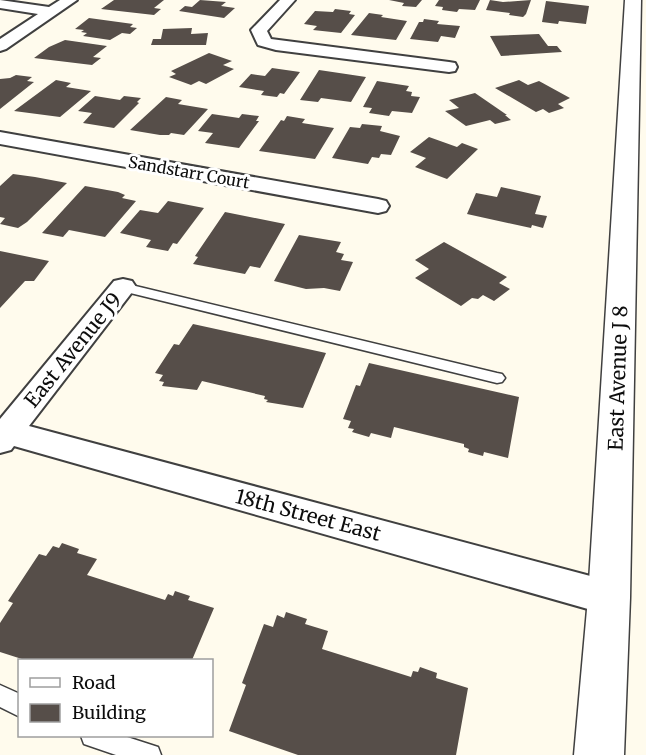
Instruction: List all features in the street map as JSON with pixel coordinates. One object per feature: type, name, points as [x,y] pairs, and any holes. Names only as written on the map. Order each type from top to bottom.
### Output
[{"type":"street","points":[[0,46],[70,0]]},
{"type":"street","points":[[288,0],[259,30],[264,42],[449,67]]},
{"type":"street","name":"East Avenue J 8","points":[[599,755],[609,598],[633,0]]},
{"type":"street","points":[[0,4],[52,12]]},
{"type":"street","name":"Sandstarr Court","points":[[0,138],[378,206]]},
{"type":"street","name":"East Avenue J9","points":[[4,437],[123,287]]},
{"type":"street","name":"18th Street East","points":[[4,437],[609,598]]},
{"type":"lane","points":[[123,287],[498,378]]},
{"type":"lane","points":[[0,696],[18,705]]},
{"type":"lane","points":[[98,737],[150,755]]},
{"type":"building","points":[[114,0],[164,0],[154,8],[161,9],[154,15],[101,9]]},
{"type":"building","points":[[200,0],[226,2],[221,6],[235,8],[224,18],[179,11],[185,6],[192,7]]},
{"type":"building","points":[[389,0],[422,0],[416,7],[402,6],[404,3]]},
{"type":"building","points":[[439,0],[480,0],[475,10],[459,9],[457,12],[442,10],[443,7],[435,6]]},
{"type":"building","points":[[490,0],[503,2],[531,0],[523,17],[486,10]]},
{"type":"building","points":[[546,1],[589,6],[586,24],[542,22]]},
{"type":"building","points":[[335,9],[351,11],[349,14],[355,15],[341,33],[313,30],[317,26],[304,24],[315,11],[333,12]]},
{"type":"building","points":[[369,13],[407,21],[396,40],[351,35]]},
{"type":"building","points":[[89,18],[133,24],[130,27],[137,28],[130,34],[122,33],[110,40],[83,36],[87,33],[81,32],[84,30],[75,29]]},
{"type":"building","points":[[424,19],[439,21],[437,24],[460,26],[455,38],[441,36],[438,42],[410,39],[419,22],[423,22]]},
{"type":"building","points":[[192,28],[191,34],[208,33],[206,45],[151,45],[153,39],[161,39],[163,29]]},
{"type":"building","points":[[539,34],[548,46],[557,46],[562,52],[501,56],[490,36]]},
{"type":"building","points":[[65,40],[107,46],[93,57],[101,58],[92,65],[34,58],[49,47]]},
{"type":"building","points":[[209,53],[232,61],[223,65],[234,69],[206,84],[199,81],[191,85],[169,77],[176,74],[171,71]]},
{"type":"building","points":[[272,68],[300,72],[284,94],[280,93],[277,97],[261,95],[264,91],[239,87],[251,74],[265,76]]},
{"type":"building","points":[[319,70],[366,77],[351,102],[321,98],[318,102],[300,100]]},
{"type":"building","points":[[16,75],[32,77],[27,81],[34,82],[0,109],[0,79]]},
{"type":"building","points":[[56,80],[71,83],[66,87],[91,91],[60,117],[14,111]]},
{"type":"building","points":[[519,80],[528,85],[539,81],[570,98],[558,104],[564,108],[549,113],[543,109],[536,112],[495,88]]},
{"type":"building","points":[[377,81],[409,86],[406,91],[412,92],[411,96],[420,97],[412,113],[392,111],[389,116],[369,113],[372,108],[363,107]]},
{"type":"building","points":[[475,93],[511,120],[495,124],[490,120],[466,126],[445,111],[459,108],[449,100]]},
{"type":"building","points":[[95,96],[120,100],[124,96],[141,98],[137,102],[139,103],[114,128],[83,123],[92,113],[78,111]]},
{"type":"building","points":[[166,97],[182,100],[178,104],[208,109],[184,135],[171,133],[160,135],[130,130]]},
{"type":"building","points":[[212,114],[239,118],[242,114],[259,116],[256,121],[259,121],[239,148],[205,143],[213,133],[198,131]]},
{"type":"building","points":[[287,116],[305,119],[302,123],[334,128],[315,159],[259,151],[281,120],[284,121]]},
{"type":"building","points":[[362,124],[382,126],[380,131],[400,136],[391,155],[381,154],[379,158],[372,157],[368,164],[332,158],[350,127],[360,128]]},
{"type":"building","points":[[429,137],[457,147],[462,143],[478,149],[447,179],[415,167],[426,158],[410,152]]},
{"type":"building","points":[[13,174],[67,183],[18,228],[0,224],[5,218],[0,217],[0,186]]},
{"type":"building","points":[[85,186],[118,192],[125,195],[122,198],[136,201],[105,237],[69,230],[63,237],[42,233]]},
{"type":"building","points":[[501,187],[541,196],[535,214],[547,216],[543,228],[532,225],[531,228],[467,214],[476,193],[497,197]]},
{"type":"building","points":[[168,201],[204,208],[177,244],[173,243],[168,251],[146,247],[151,240],[120,233],[140,210],[158,213]]},
{"type":"building","points":[[225,212],[285,224],[260,268],[250,266],[245,274],[193,264],[198,257],[195,256]]},
{"type":"building","points":[[299,235],[341,242],[336,252],[344,254],[341,260],[353,262],[340,291],[324,288],[306,289],[274,281]]},
{"type":"building","points":[[444,242],[507,277],[499,283],[510,289],[494,301],[483,295],[478,299],[472,298],[461,306],[415,278],[429,269],[415,260]]},
{"type":"building","points":[[0,251],[49,261],[34,281],[25,281],[0,308]]},
{"type":"building","points":[[193,324],[326,353],[303,408],[266,402],[268,400],[264,399],[265,396],[202,381],[197,390],[162,386],[164,382],[159,381],[163,375],[155,373],[174,344],[179,345]]},
{"type":"building","points":[[369,363],[519,397],[508,458],[484,452],[483,456],[468,452],[469,449],[464,447],[464,444],[394,427],[391,438],[371,433],[369,437],[352,432],[354,429],[348,428],[351,421],[343,419],[356,385],[360,386]]},
{"type":"building","points":[[62,543],[79,549],[77,553],[97,559],[87,575],[165,600],[168,594],[173,596],[175,591],[190,596],[188,600],[214,608],[192,659],[22,659],[0,652],[0,623],[13,603],[8,601],[39,554],[46,556],[53,546],[59,548]]},
{"type":"building","points":[[286,612],[307,619],[305,624],[328,631],[322,649],[411,677],[413,671],[418,672],[420,667],[437,673],[436,678],[468,688],[456,755],[298,755],[229,731],[246,685],[242,683],[264,624],[273,627],[277,615],[284,618]]}]
